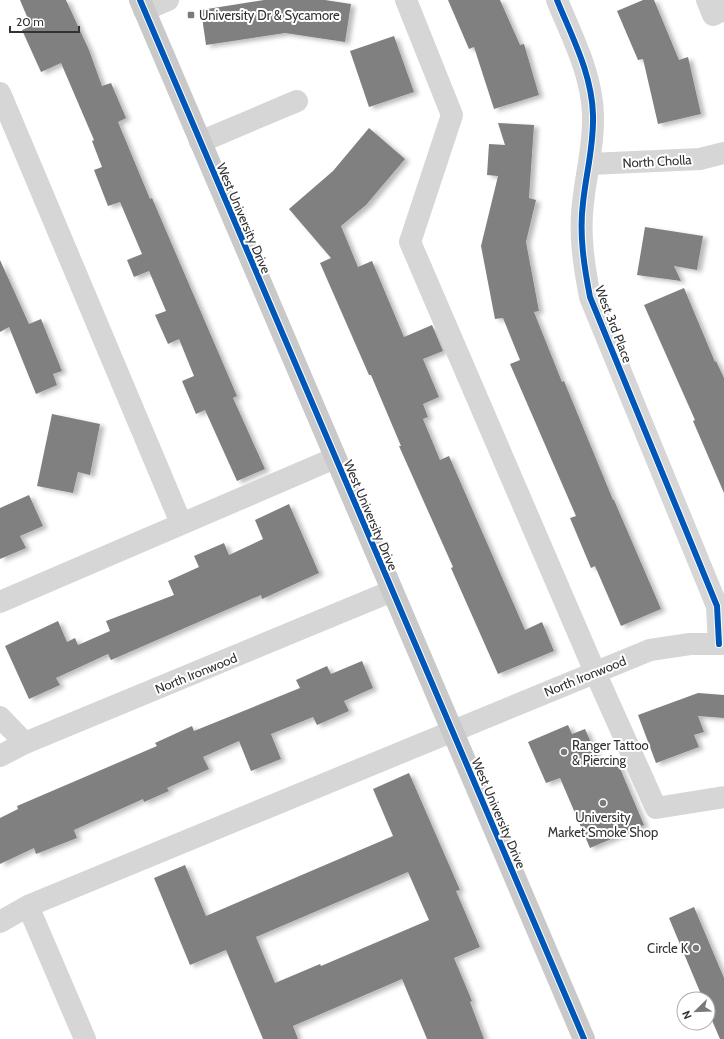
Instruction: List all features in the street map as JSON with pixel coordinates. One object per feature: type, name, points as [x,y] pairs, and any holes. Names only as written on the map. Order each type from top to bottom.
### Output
[{"type":"main road","name":"West University Drive","points":[[142,5],[584,1039]]},
{"type":"street","points":[[142,5],[168,0]]},
{"type":"street","points":[[406,0],[452,115],[410,242],[595,672],[656,808],[724,796]]},
{"type":"street","name":"West 3rd Place","points":[[557,0],[587,72],[593,115],[590,164],[582,203],[582,245],[590,297],[717,606],[722,644]]},
{"type":"street","points":[[707,0],[713,14],[724,10]]},
{"type":"street","points":[[0,93],[181,524]]},
{"type":"street","points":[[200,142],[297,101]]},
{"type":"street","name":"North Cholla","points":[[590,164],[700,159],[724,153]]},
{"type":"street","points":[[0,602],[335,458]]},
{"type":"street","name":"North Ironwood","points":[[0,756],[25,743],[392,592]]},
{"type":"street","name":"North Ironwood","points":[[0,922],[28,906],[452,730],[650,650],[690,644],[722,644]]},
{"type":"street","points":[[0,716],[25,743]]},
{"type":"street","points":[[28,906],[84,1039]]},
{"type":"building","points":[[20,0],[66,0],[89,50],[102,86],[111,83],[126,118],[118,122],[150,199],[152,198],[237,396],[233,398],[265,469],[237,481],[205,410],[196,414],[182,381],[194,376],[179,339],[168,344],[155,315],[166,311],[149,271],[134,277],[127,260],[142,254],[120,202],[108,206],[94,170],[102,167],[92,141],[94,140],[61,63],[41,72],[22,30],[31,26]]},
{"type":"building","points":[[264,0],[325,0],[351,4],[345,42],[285,33],[206,45],[201,10]]},
{"type":"building","points":[[448,0],[500,0],[520,45],[524,44],[539,95],[494,109],[474,47],[469,49]]},
{"type":"building","points":[[643,0],[654,0],[679,60],[688,57],[701,114],[658,124],[643,59],[638,60],[617,11]]},
{"type":"building","points":[[394,36],[414,92],[369,107],[350,51]]},
{"type":"building","points":[[498,123],[534,125],[529,198],[536,200],[526,242],[539,311],[534,312],[562,382],[564,381],[613,500],[661,609],[621,626],[595,566],[591,568],[570,518],[576,516],[510,364],[520,360],[503,318],[495,319],[481,246],[498,176],[487,175],[489,144],[505,145]]},
{"type":"building","points":[[369,128],[405,159],[366,205],[341,226],[358,267],[372,261],[404,337],[432,325],[443,351],[423,359],[439,397],[423,404],[428,417],[423,419],[440,460],[449,456],[525,630],[542,622],[554,651],[498,674],[451,568],[453,567],[399,446],[401,446],[371,375],[369,375],[320,263],[331,258],[289,209],[333,171]]},
{"type":"building","points":[[645,227],[703,236],[697,270],[674,266],[681,281],[637,275]]},
{"type":"building","points":[[0,260],[29,324],[41,319],[62,371],[53,374],[57,385],[36,394],[9,327],[0,332]]},
{"type":"building","points":[[684,288],[715,362],[716,361],[724,378],[724,493],[693,421],[695,420],[644,305]]},
{"type":"building","points":[[52,414],[100,424],[90,475],[78,472],[73,493],[37,486]]},
{"type":"building","points":[[29,495],[43,526],[20,536],[26,548],[0,559],[0,508]]},
{"type":"building","points":[[289,504],[319,573],[262,599],[261,595],[111,660],[108,654],[56,678],[60,685],[29,699],[5,646],[58,621],[67,642],[75,638],[78,645],[110,631],[106,621],[174,595],[168,581],[199,567],[194,556],[224,543],[229,555],[263,539],[255,520]]},
{"type":"building","points":[[362,661],[373,688],[344,701],[349,711],[317,725],[313,717],[271,734],[281,759],[251,771],[239,741],[203,757],[209,769],[167,788],[169,791],[144,802],[143,799],[74,830],[77,838],[36,854],[34,848],[0,864],[0,818],[18,809],[17,806],[157,746],[155,743],[192,726],[194,731],[300,688],[296,680],[327,666],[331,674]]},
{"type":"building","points":[[698,693],[724,695],[724,718],[698,716],[704,732],[694,735],[699,747],[656,763],[638,715]]},
{"type":"building","name":"University Market Smoke Shop","points":[[568,725],[572,734],[585,729],[601,765],[616,759],[644,825],[590,848],[560,778],[546,783],[528,742]]},
{"type":"building","points":[[409,773],[460,890],[456,891],[480,947],[454,958],[472,1001],[470,1002],[484,1039],[427,1039],[402,979],[293,1026],[298,1039],[263,1039],[226,950],[190,965],[154,878],[185,865],[206,916],[393,836],[373,789]],"holes":[[[408,872],[429,920],[321,966],[320,964],[275,983],[256,937]]]},
{"type":"building","name":"Circle K","points":[[694,907],[724,978],[724,1039],[720,1039],[716,1030],[716,991],[700,991],[669,918]]},
{"type":"cycle path","points":[[140,0],[584,1039]]},
{"type":"cycle path","points":[[557,0],[585,70],[592,100],[592,138],[582,215],[584,262],[590,297],[717,606],[719,644]]},
{"type":"place","name":"University Dr & Sycamore","points":[[191,15]]},
{"type":"place","name":"Ranger Tattoo & Piercing","points":[[564,752]]},
{"type":"place","name":"University Market Smoke Shop","points":[[603,803]]},
{"type":"place","name":"Circle K","points":[[696,948]]}]
